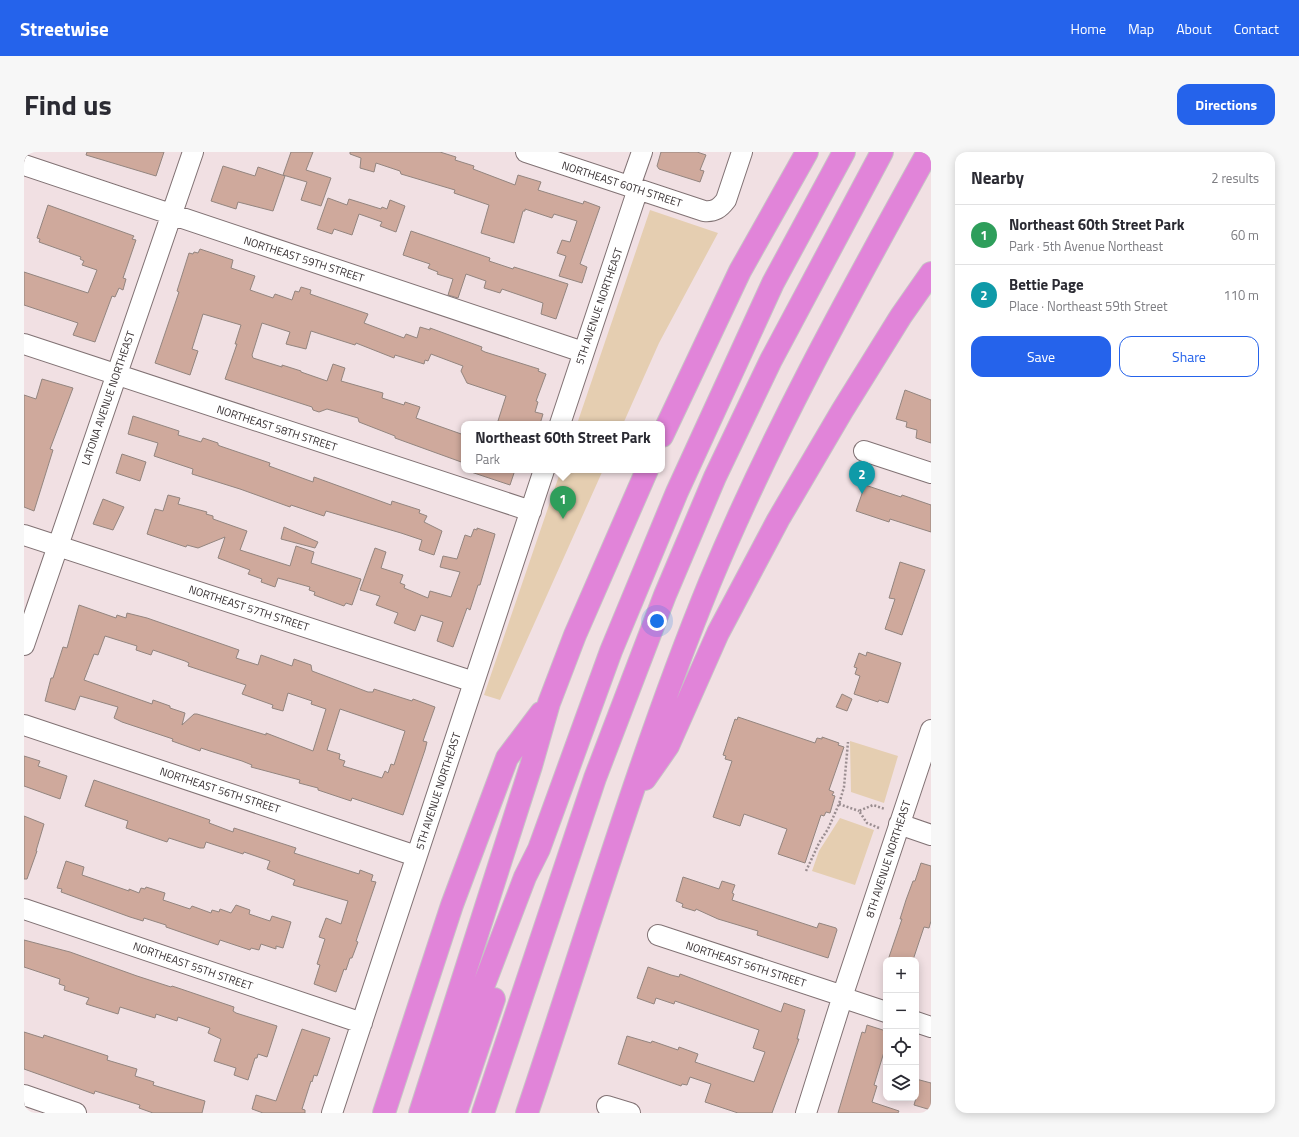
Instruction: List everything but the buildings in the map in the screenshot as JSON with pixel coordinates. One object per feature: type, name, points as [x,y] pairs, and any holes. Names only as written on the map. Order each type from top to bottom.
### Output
[{"type":"highway","points":[[665,430],[740,271],[807,152]]},
{"type":"highway","points":[[435,1113],[525,877],[539,848],[614,644],[674,499],[773,283],[844,152]]},
{"type":"highway","points":[[483,1113],[598,770],[664,596],[715,477],[771,360],[882,152]]},
{"type":"highway","points":[[527,1113],[629,802],[683,651],[739,514],[803,381],[928,152]]},
{"type":"highway","points":[[629,802],[668,746],[718,633],[778,520],[842,411],[901,316],[931,273]]},
{"type":"highway","points":[[420,1113],[531,766],[549,703],[575,635],[646,473]]},
{"type":"highway","points":[[384,1113],[452,905],[507,758],[549,703]]},
{"type":"highway","points":[[456,1113],[532,882],[539,848]]},
{"type":"highway","points":[[535,1113],[552,1039]]},
{"type":"street","name":"LATONA AVENUE NORTHEAST","points":[[24,645],[193,152]]},
{"type":"street","name":"5TH AVENUE NORTHEAST","points":[[561,421],[634,188],[642,152]]},
{"type":"street","name":"NORTHEAST 60TH STREET","points":[[538,154],[704,211],[717,210],[726,200],[742,152]]},
{"type":"street","name":"NORTHEAST 59TH STREET","points":[[24,165],[583,352]]},
{"type":"street","name":"NORTHEAST 58TH STREET","points":[[25,349],[116,375],[531,512]]},
{"type":"street","points":[[864,451],[931,474]]},
{"type":"street","name":"5TH AVENUE NORTHEAST","points":[[332,1113],[543,473]]},
{"type":"street","name":"NORTHEAST 57TH STREET","points":[[24,535],[474,682]]},
{"type":"street","name":"NORTHEAST 56TH STREET","points":[[24,725],[416,856]]},
{"type":"street","name":"8TH AVENUE NORTHEAST","points":[[806,1113],[842,996],[931,730]]},
{"type":"street","points":[[899,824],[931,835]]},
{"type":"street","name":"NORTHEAST 55TH STREET","points":[[24,909],[362,1023]]},
{"type":"street","name":"NORTHEAST 56TH STREET","points":[[658,935],[883,1011]]},
{"type":"street","points":[[919,1023],[931,1027]]},
{"type":"street","points":[[24,1095],[76,1113]]},
{"type":"street","points":[[607,1106],[630,1113]]},
{"type":"path","points":[[806,871],[819,843],[828,829],[844,787],[848,742]]},
{"type":"path","points":[[838,804],[859,811],[867,824],[879,828]]},
{"type":"path","points":[[859,811],[873,805],[885,809]]},
{"type":"shaded area","points":[[650,210],[718,233],[659,343],[624,421],[578,421]]},
{"type":"shaded area","points":[[560,473],[602,473],[500,700],[484,695]]},
{"type":"shaded area","points":[[850,741],[898,756],[884,803],[851,792]]},
{"type":"shaded area","points":[[840,818],[874,830],[855,885],[812,871],[819,851]]},
{"type":"place","name":"Bettie Page","points":[[862,494]]},
{"type":"place","name":"Northeast 60th Street Park","points":[[563,519]]}]
